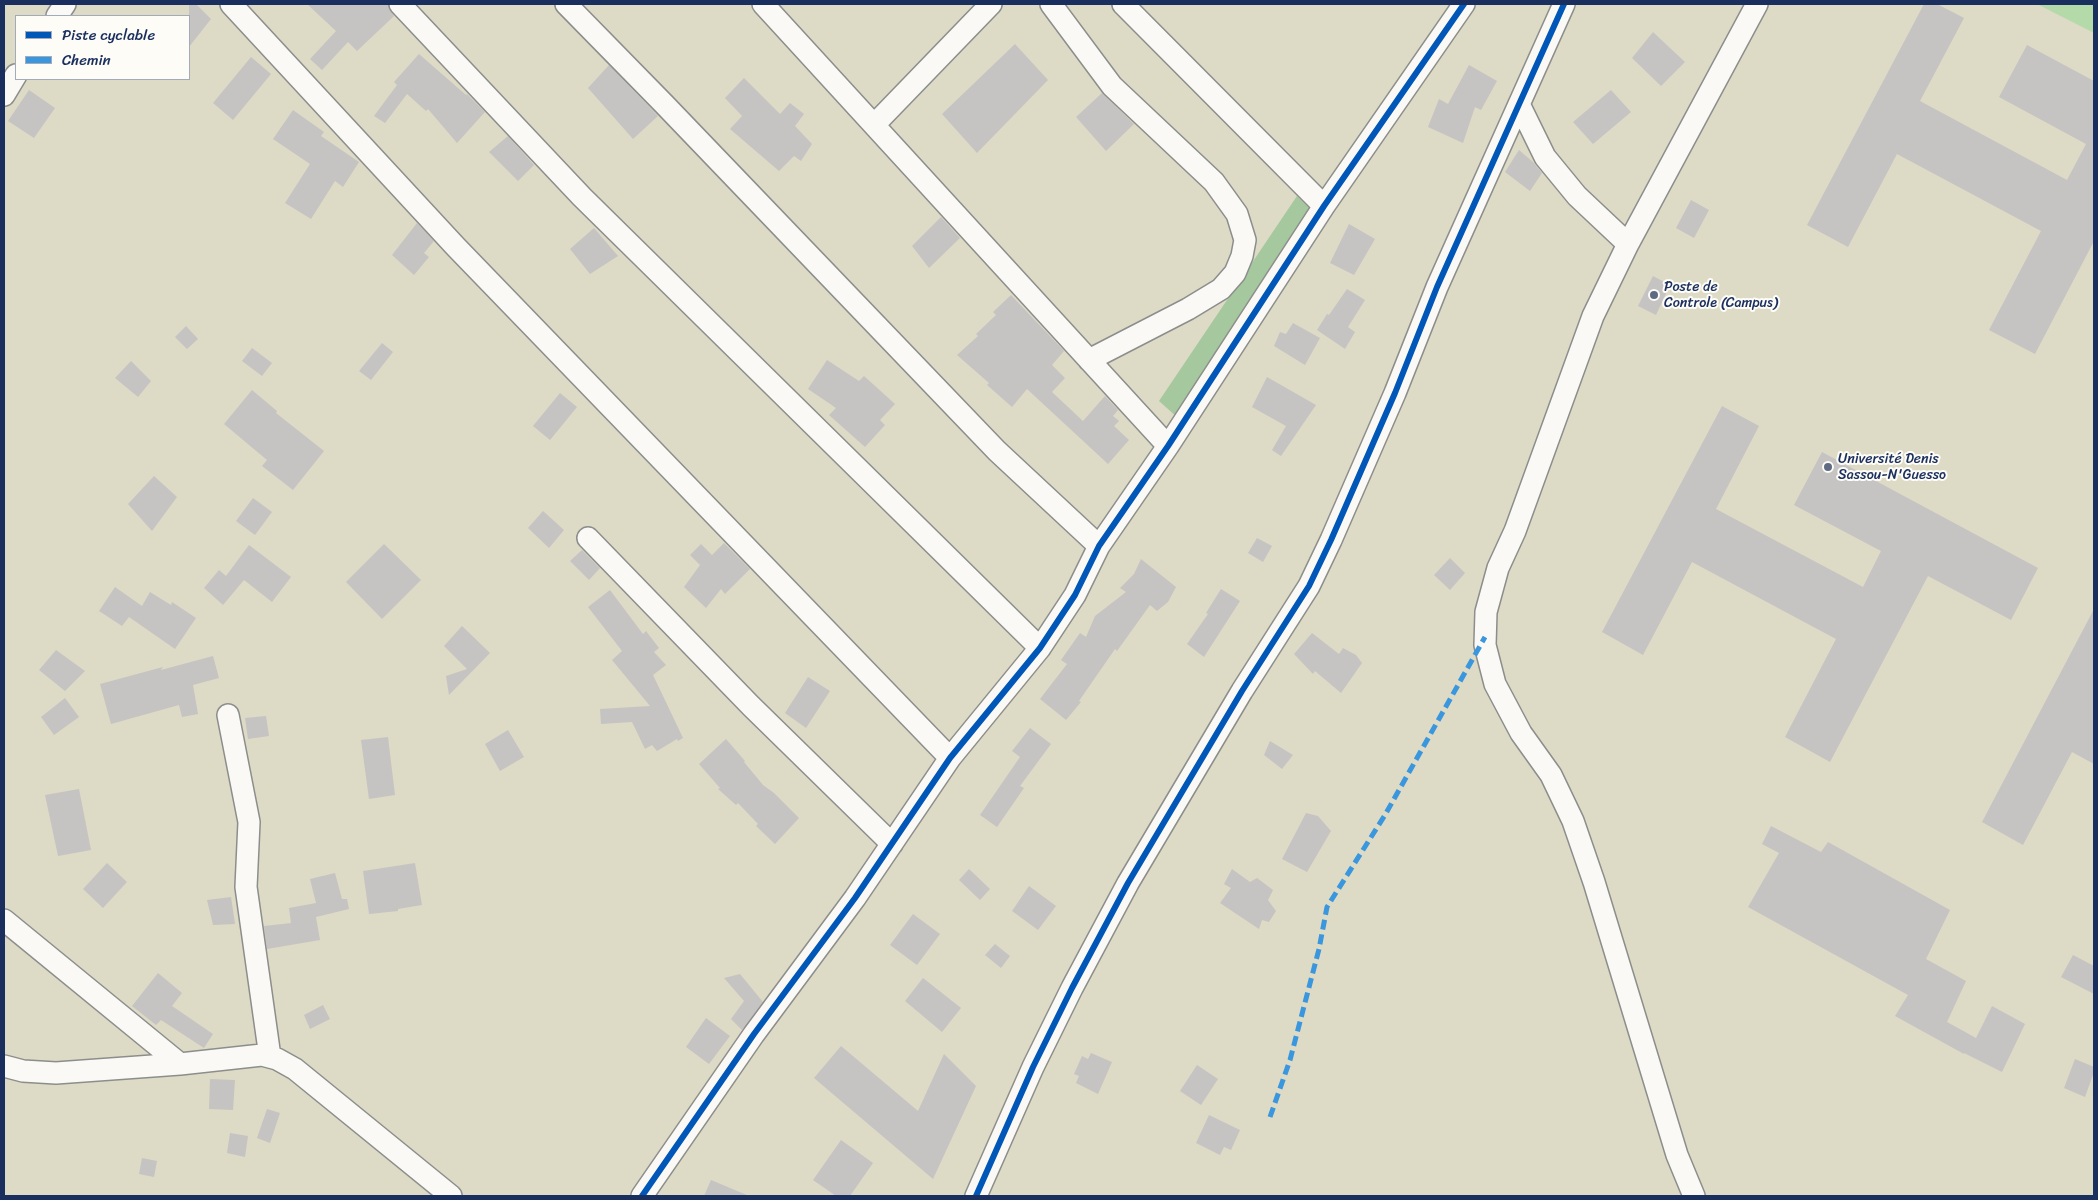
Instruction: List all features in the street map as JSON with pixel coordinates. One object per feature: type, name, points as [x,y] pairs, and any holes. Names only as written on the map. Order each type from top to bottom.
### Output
[{"type":"street","points":[[58,15],[65,4]]},
{"type":"street","points":[[231,4],[456,247],[950,758]]},
{"type":"street","points":[[400,4],[582,197],[1040,648]]},
{"type":"street","points":[[566,4],[997,451],[1099,546]]},
{"type":"street","points":[[763,4],[1168,446]]},
{"type":"street","points":[[874,125],[991,4]]},
{"type":"street","points":[[1051,4],[1112,86],[1214,182],[1237,214],[1245,240],[1242,256],[1235,272],[1221,289],[1188,309],[1089,360]]},
{"type":"street","points":[[1123,4],[1324,206]]},
{"type":"street","points":[[642,1195],[754,1034],[856,898],[950,758],[1040,648],[1075,595],[1099,546],[1168,446],[1324,206],[1464,4]]},
{"type":"street","points":[[976,1196],[1033,1067],[1072,988],[1128,883],[1227,716],[1309,586],[1331,540],[1438,288],[1564,4]]},
{"type":"street","points":[[1694,1196],[1677,1155],[1573,821],[1551,775],[1521,733],[1495,684],[1485,645],[1486,612],[1498,568],[1515,531],[1593,316],[1628,244],[1758,4]]},
{"type":"street","points":[[4,95],[15,77]]},
{"type":"street","points":[[1519,104],[1545,157],[1577,196],[1628,244]]},
{"type":"street","points":[[588,538],[751,706],[892,844]]},
{"type":"street","points":[[228,715],[249,822],[246,887],[270,1057]]},
{"type":"street","points":[[4,920],[180,1064]]},
{"type":"street","points":[[4,1066],[23,1072],[56,1074],[262,1055],[277,1059],[295,1069],[451,1196]]},
{"type":"green space","points":[[2037,4],[2094,4],[2094,33]]},
{"type":"green space","points":[[1297,196],[1312,211],[1178,418],[1159,401]]},
{"type":"building","points":[[189,4],[196,4],[211,19],[190,46],[190,15]]},
{"type":"building","points":[[307,4],[388,4],[394,16],[357,51],[348,42],[322,70],[310,59],[336,31]]},
{"type":"building","points":[[1924,4],[1937,4],[1964,18],[1920,101],[2067,180],[2086,144],[1999,97],[2027,45],[2094,81],[2094,241],[2035,354],[1989,330],[2041,231],[1897,154],[1848,247],[1807,225]]},
{"type":"building","points":[[1653,32],[1685,62],[1661,86],[1632,58]]},
{"type":"building","points":[[1015,44],[1048,80],[977,153],[942,114]]},
{"type":"building","points":[[419,54],[467,94],[485,112],[457,143],[428,109],[426,111],[407,94],[385,123],[374,116],[397,85],[394,82]]},
{"type":"building","points":[[251,57],[271,74],[233,120],[213,103]]},
{"type":"building","points":[[609,65],[658,116],[633,139],[588,88]]},
{"type":"building","points":[[1469,65],[1497,81],[1481,110],[1475,107],[1463,143],[1428,127],[1439,99],[1448,104]]},
{"type":"building","points":[[744,78],[780,114],[790,103],[804,114],[795,126],[812,144],[801,161],[794,156],[779,171],[730,129],[742,116],[725,98]]},
{"type":"building","points":[[29,90],[55,108],[34,138],[8,121]]},
{"type":"building","points":[[1611,90],[1631,112],[1593,144],[1573,122]]},
{"type":"building","points":[[1102,93],[1134,124],[1106,151],[1076,117]]},
{"type":"building","points":[[293,110],[324,132],[321,136],[359,162],[343,187],[335,181],[311,219],[285,203],[310,164],[273,139]]},
{"type":"building","points":[[508,136],[534,165],[518,181],[489,152]]},
{"type":"building","points":[[1519,150],[1542,173],[1530,191],[1505,172]]},
{"type":"building","points":[[1691,200],[1709,210],[1694,238],[1676,228]]},
{"type":"building","points":[[941,217],[960,238],[929,268],[912,246]]},
{"type":"building","points":[[417,223],[434,241],[424,253],[429,257],[414,275],[392,255]]},
{"type":"building","points":[[1349,224],[1375,239],[1354,275],[1330,263]]},
{"type":"building","points":[[594,228],[618,256],[590,274],[570,249]]},
{"type":"building","name":"Poste de Controle (Campus)","points":[[1653,276],[1670,285],[1656,315],[1638,306]]},
{"type":"building","points":[[1347,289],[1365,300],[1348,327],[1355,332],[1345,349],[1317,330]]},
{"type":"building","points":[[1011,295],[1064,351],[1052,365],[1065,378],[1052,392],[1083,421],[1105,396],[1118,410],[1113,416],[1119,421],[1114,426],[1129,440],[1108,464],[1027,389],[1012,407],[987,385],[989,383],[957,355],[978,336],[976,334],[996,315],[993,312]]},
{"type":"building","points":[[1293,323],[1320,338],[1305,365],[1274,346],[1280,332],[1286,334]]},
{"type":"building","points":[[186,326],[198,339],[187,349],[175,337]]},
{"type":"building","points":[[382,343],[393,352],[371,380],[359,371]]},
{"type":"building","points":[[252,348],[272,363],[262,376],[242,361]]},
{"type":"building","points":[[827,360],[859,381],[864,376],[895,404],[880,420],[885,425],[865,447],[829,415],[836,408],[808,389]]},
{"type":"building","points":[[131,361],[151,381],[138,397],[115,378]]},
{"type":"building","points":[[1267,377],[1316,405],[1281,456],[1272,450],[1286,426],[1252,407]]},
{"type":"building","points":[[252,390],[277,411],[276,413],[324,451],[293,490],[262,466],[267,460],[224,424]]},
{"type":"building","points":[[560,393],[577,407],[550,440],[533,426]]},
{"type":"building","points":[[1722,406],[1759,426],[1716,509],[1863,587],[1881,551],[1794,505],[1822,452],[2038,568],[2011,620],[1928,576],[1830,762],[1785,737],[1836,639],[1692,562],[1643,655],[1602,632]]},
{"type":"building","points":[[154,476],[177,497],[152,531],[128,504]]},
{"type":"building","points":[[253,498],[272,512],[255,535],[236,521]]},
{"type":"building","points":[[543,511],[564,530],[549,548],[528,528]]},
{"type":"building","points":[[1257,538],[1272,546],[1263,562],[1248,553]]},
{"type":"building","points":[[724,543],[750,569],[725,594],[721,589],[706,608],[684,587],[700,565],[690,555],[701,544],[712,555]]},
{"type":"building","points":[[384,544],[421,580],[382,619],[346,582]]},
{"type":"building","points":[[249,545],[291,577],[272,602],[244,580],[223,605],[204,588],[219,570],[226,576]]},
{"type":"building","points":[[582,550],[600,568],[589,580],[570,561]]},
{"type":"building","points":[[1450,558],[1465,573],[1450,590],[1434,575]]},
{"type":"building","points":[[1141,559],[1176,587],[1168,602],[1157,611],[1150,605],[1117,651],[1115,649],[1079,701],[1081,702],[1066,720],[1040,699],[1067,664],[1061,660],[1080,633],[1086,637],[1095,616],[1126,592],[1120,588],[1134,574]]},
{"type":"building","points":[[115,587],[142,606],[150,592],[171,605],[172,602],[196,618],[175,649],[129,617],[122,626],[99,611]]},
{"type":"building","points":[[1221,589],[1240,601],[1204,657],[1187,644],[1208,614],[1206,613]]},
{"type":"building","points":[[610,590],[643,634],[646,631],[659,648],[654,652],[666,665],[653,675],[683,738],[678,741],[677,739],[657,751],[652,745],[645,749],[632,722],[601,724],[600,709],[650,706],[612,660],[622,651],[588,607]]},
{"type":"building","points":[[2094,609],[2094,764],[2072,752],[2023,845],[1982,822]]},
{"type":"building","points":[[462,626],[490,653],[449,695],[446,676],[467,669],[444,646]]},
{"type":"building","points":[[1312,633],[1339,654],[1343,648],[1356,655],[1362,663],[1341,693],[1315,671],[1313,674],[1294,654]]},
{"type":"building","points":[[56,650],[85,671],[65,691],[39,670]]},
{"type":"building","points":[[213,656],[219,678],[193,685],[198,714],[182,717],[179,705],[111,724],[100,684]]},
{"type":"building","points":[[808,677],[830,691],[806,728],[785,713]]},
{"type":"building","points":[[65,698],[79,717],[54,735],[41,717]]},
{"type":"building","points":[[266,716],[269,736],[248,739],[245,718]]},
{"type":"building","points":[[1030,728],[1051,744],[1020,786],[1024,788],[997,827],[980,815],[1020,757],[1012,751]]},
{"type":"building","points":[[508,730],[524,757],[500,771],[485,744]]},
{"type":"building","points":[[388,737],[395,795],[369,799],[361,740]]},
{"type":"building","points":[[726,739],[763,785],[774,793],[799,818],[775,844],[756,826],[758,824],[738,803],[736,805],[718,789],[720,788],[699,764]]},
{"type":"building","points":[[1270,741],[1293,755],[1282,769],[1264,755]]},
{"type":"building","points":[[79,789],[91,850],[58,856],[45,795]]},
{"type":"building","points":[[1306,813],[1318,816],[1331,831],[1307,872],[1282,859]]},
{"type":"building","points":[[1771,826],[1821,852],[1828,842],[1950,910],[1926,959],[1966,981],[1947,1022],[1976,1038],[1992,1006],[2025,1024],[2002,1072],[1964,1054],[1895,1016],[1908,995],[1748,907],[1779,853],[1762,844]]},
{"type":"building","points":[[107,863],[127,882],[103,908],[83,889]]},
{"type":"building","points":[[415,863],[422,905],[398,909],[398,911],[369,914],[363,871]]},
{"type":"building","points":[[969,869],[990,889],[980,900],[959,880]]},
{"type":"building","points":[[1232,869],[1250,882],[1257,878],[1273,890],[1268,900],[1276,911],[1269,922],[1262,920],[1259,929],[1220,903],[1231,888],[1224,884]]},
{"type":"building","points":[[335,873],[342,899],[347,899],[349,909],[316,917],[320,940],[267,949],[264,926],[291,923],[289,908],[316,903],[310,879]]},
{"type":"building","points":[[1029,886],[1056,906],[1038,930],[1012,911]]},
{"type":"building","points":[[231,897],[235,924],[213,925],[207,900]]},
{"type":"building","points":[[913,914],[940,934],[917,965],[890,945]]},
{"type":"building","points":[[995,944],[1010,956],[1001,968],[985,955]]},
{"type":"building","points":[[2073,955],[2094,966],[2094,994],[2061,977]]},
{"type":"building","points":[[158,973],[182,993],[172,1006],[213,1034],[204,1048],[161,1020],[156,1025],[132,1006]]},
{"type":"building","points":[[740,974],[763,1002],[742,1030],[731,1019],[744,1001],[724,978]]},
{"type":"building","points":[[923,978],[961,1008],[942,1032],[905,1001]]},
{"type":"building","points":[[323,1005],[330,1019],[310,1029],[304,1015]]},
{"type":"building","points":[[706,1018],[730,1036],[709,1064],[686,1047]]},
{"type":"building","points":[[841,1046],[918,1111],[944,1054],[976,1086],[933,1179],[814,1078]]},
{"type":"building","points":[[1091,1053],[1112,1062],[1098,1094],[1076,1083],[1079,1076],[1074,1074],[1082,1056],[1088,1059]]},
{"type":"building","points":[[2075,1059],[2094,1067],[2085,1097],[2064,1088]]},
{"type":"building","points":[[1197,1065],[1218,1079],[1201,1105],[1180,1091]]},
{"type":"building","points":[[210,1079],[235,1080],[233,1110],[209,1109]]},
{"type":"building","points":[[267,1109],[280,1113],[270,1143],[257,1138]]},
{"type":"building","points":[[1209,1115],[1240,1130],[1231,1150],[1224,1147],[1220,1155],[1196,1143]]},
{"type":"building","points":[[230,1133],[248,1136],[245,1157],[227,1153]]},
{"type":"building","points":[[841,1140],[873,1163],[850,1196],[836,1196],[813,1180]]},
{"type":"building","points":[[142,1158],[157,1161],[154,1177],[139,1174]]},
{"type":"building","points":[[711,1180],[749,1196],[704,1196]]},
{"type":"marked path","points":[[1270,1117],[1290,1060],[1319,949],[1327,907],[1385,815],[1485,637]]},
{"type":"cycle path","points":[[642,1196],[754,1034],[855,898],[950,758],[1040,648],[1075,595],[1099,546],[1168,446],[1324,206],[1464,4]]},
{"type":"cycle path","points":[[976,1196],[1033,1067],[1072,988],[1128,883],[1242,691],[1309,586],[1395,393],[1437,287],[1564,4]]},
{"type":"place","name":"Poste de Controle (Campus)","points":[[1654,295]]},
{"type":"place","name":"Université Denis Sassou-N'Guesso","points":[[1828,467]]}]
